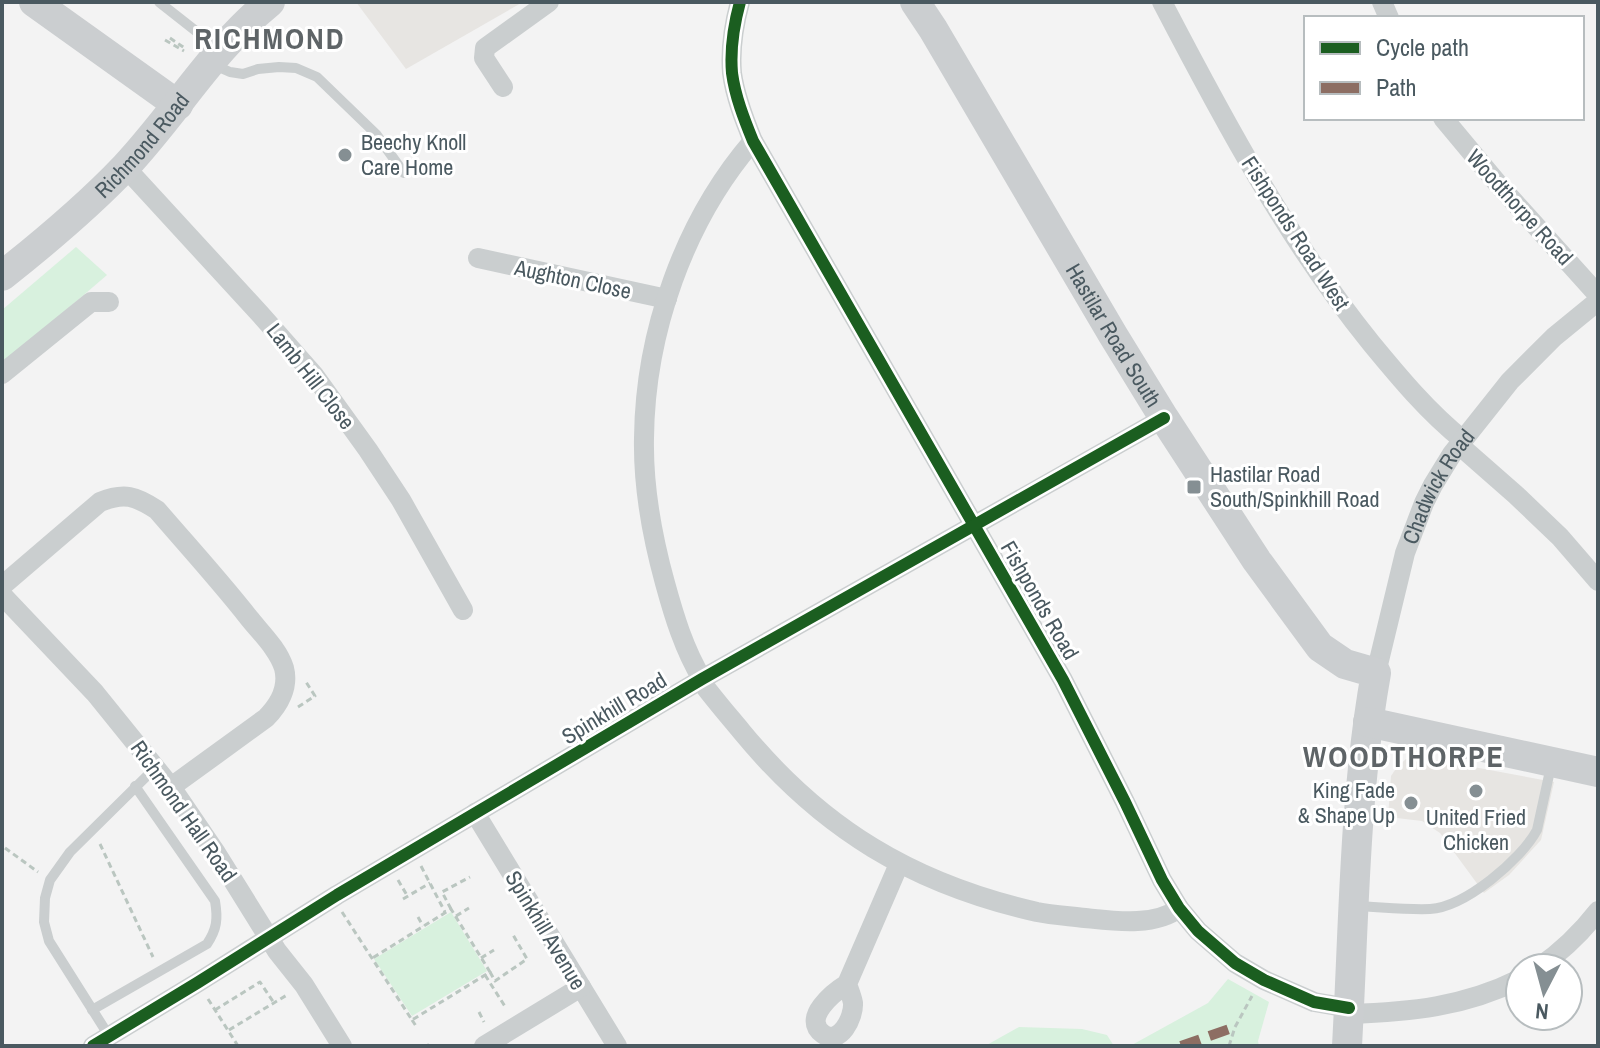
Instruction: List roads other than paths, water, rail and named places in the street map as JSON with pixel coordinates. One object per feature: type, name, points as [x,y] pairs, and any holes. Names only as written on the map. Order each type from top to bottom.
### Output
[{"type":"street","points":[[34,2],[178,105]]},
{"type":"street","name":"Richmond Road","points":[[2,276],[61,228],[125,167],[178,105],[201,54],[270,2]]},
{"type":"street","points":[[503,87],[484,58],[485,48],[549,2]]},
{"type":"street","name":"Fishponds Road","points":[[740,2],[734,27],[732,72],[741,112],[753,141],[1063,680],[1162,880],[1198,931],[1235,963],[1264,980],[1314,1002],[1349,1011]]},
{"type":"street","name":"Hastilar Road South","points":[[915,2],[1113,335],[1257,561],[1320,647],[1337,660],[1376,673]]},
{"type":"street","name":"Fishponds Road West","points":[[1162,2],[1218,110],[1275,206],[1309,261],[1353,320],[1400,379],[1560,537],[1598,581]]},
{"type":"street","name":"Woodthorpe Road","points":[[1445,120],[1598,295]]},
{"type":"street","points":[[753,141],[732,166],[709,203],[686,249],[667,299],[649,376],[644,437],[645,483],[656,549],[675,620],[701,679],[766,761],[812,805],[848,833],[899,864],[969,892],[1039,912],[1155,921],[1179,908]]},
{"type":"street","name":"Lamb Hill Close","points":[[125,167],[314,375],[401,500],[463,610]]},
{"type":"street","name":"Aughton Close","points":[[478,258],[667,299]]},
{"type":"street","name":"Chadwick Road","points":[[1368,722],[1399,576],[1413,528],[1433,485],[1461,442],[1510,381],[1554,337],[1598,301]]},
{"type":"street","points":[[2,374],[91,302],[109,302]]},
{"type":"street","name":"Spinkhill Road","points":[[101,1041],[337,895],[701,679],[1164,418]]},
{"type":"street","points":[[2,586],[100,502],[115,495],[131,497],[157,510],[221,582],[272,646],[283,667],[283,693],[277,707],[266,718],[171,787]]},
{"type":"street","name":"Richmond Hall Road","points":[[2,595],[95,693],[156,767],[342,1046]]},
{"type":"street","points":[[1347,1046],[1358,814],[1368,722],[1598,772]]},
{"type":"street","name":"Spinkhill Avenue","points":[[475,813],[617,1046]]},
{"type":"street","points":[[847,984],[899,864]]},
{"type":"street","points":[[1559,952],[1598,911]]},
{"type":"street","points":[[486,1037],[581,987]]},
{"type":"street","points":[[1349,1011],[1415,1011],[1447,1006],[1504,987]]},
{"type":"lane","points":[[159,2],[201,54],[230,72],[243,74],[279,67],[296,68],[317,77],[376,134],[404,173]]},
{"type":"lane","points":[[1354,906],[1433,909],[1451,905],[1481,887],[1505,869],[1532,840],[1552,761]]},
{"type":"lane","points":[[101,1041],[92,1010],[49,941],[44,922],[45,898],[50,880],[70,852],[156,767]]},
{"type":"lane","points":[[92,1010],[207,944],[216,931],[218,918],[215,901],[135,786]]},
{"type":"place","name":"Beechy Knoll Care Home","points":[[345,155]]},
{"type":"place","name":"Hastilar Road South/Spinkhill Road","points":[[1194,487]]},
{"type":"place","name":"United Fried Chicken","points":[[1476,791]]},
{"type":"place","name":"King Fade & Shape Up","points":[[1411,803]]},
{"type":"district","name":"RICHMOND","points":[[270,38]]},
{"type":"district","name":"WOODTHORPE","points":[[1404,756]]}]
